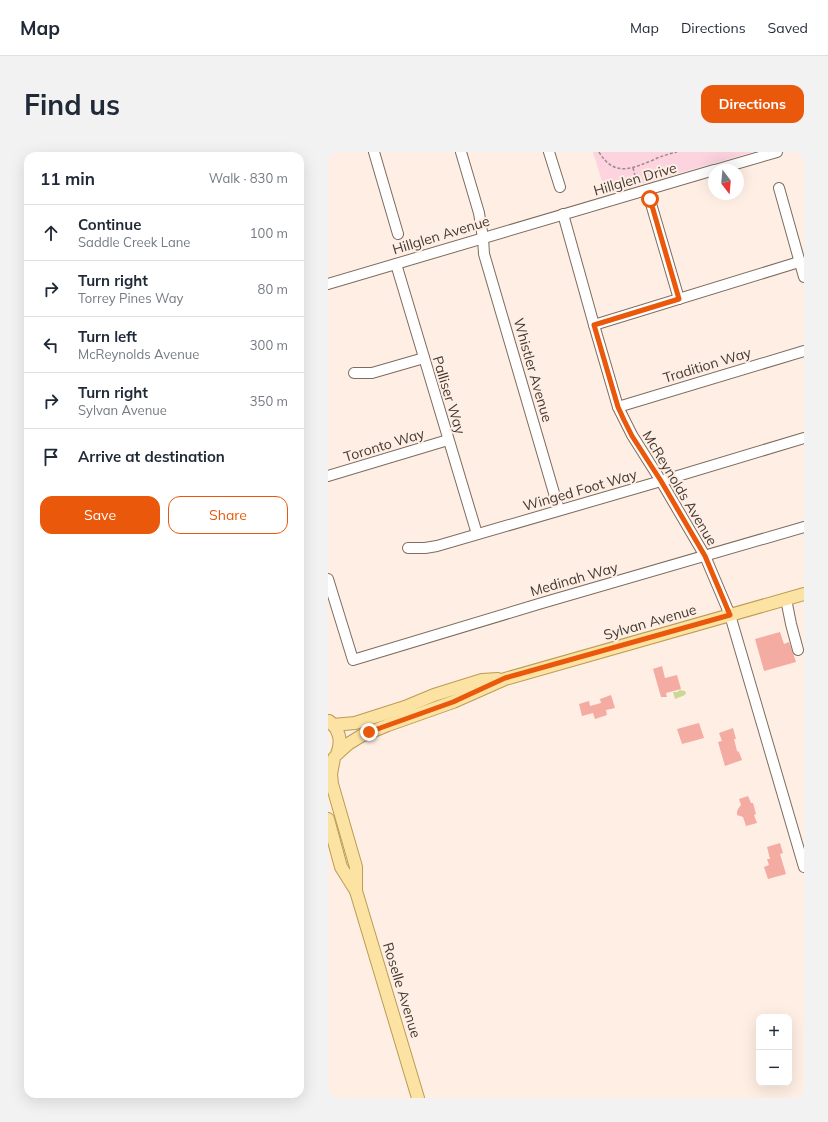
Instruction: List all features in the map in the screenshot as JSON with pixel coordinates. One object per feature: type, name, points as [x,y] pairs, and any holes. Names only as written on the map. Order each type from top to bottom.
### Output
[{"type":"main road","name":"Sylvan Avenue","points":[[333,758],[348,744],[361,736],[453,702],[505,678],[804,594]]},
{"type":"main road","name":"Sylvan Avenue","points":[[331,723],[356,722],[405,707],[434,695],[482,680],[505,678]]},
{"type":"main road","name":"Roselle Avenue","points":[[331,723],[337,730],[340,740],[340,747],[333,758],[331,774],[332,784],[356,867],[356,891]]},
{"type":"main road","name":"Roselle Avenue","points":[[328,819],[332,853],[356,891],[418,1098]]},
{"type":"street","points":[[374,152],[398,234]]},
{"type":"street","name":"Whistler Avenue","points":[[461,152],[479,213],[484,254],[559,510]]},
{"type":"street","points":[[549,152],[560,187]]},
{"type":"street","name":"Hillglen Drive","points":[[735,164],[777,152]]},
{"type":"street","name":"Hillglen Drive","points":[[563,214],[643,187],[708,171]]},
{"type":"street","points":[[643,187],[679,299]]},
{"type":"street","points":[[779,188],[804,277]]},
{"type":"street","name":"Hillglen Avenue","points":[[328,284],[563,214]]},
{"type":"street","name":"McReynolds Avenue","points":[[563,214],[618,407],[632,436],[661,481],[705,556],[730,615],[800,840],[804,868]]},
{"type":"street","points":[[594,325],[799,262]]},
{"type":"street","name":"Palliser Way","points":[[396,264],[477,534]]},
{"type":"street","name":"Tradition Way","points":[[618,407],[804,351]]},
{"type":"street","points":[[354,373],[372,373],[424,358]]},
{"type":"street","name":"Winged Foot Way","points":[[408,548],[437,546],[804,438]]},
{"type":"street","name":"Toronto Way","points":[[328,476],[448,440]]},
{"type":"street","name":"Medinah Way","points":[[328,579],[353,660],[804,528]]},
{"type":"street","points":[[786,599],[798,650]]},
{"type":"path","points":[[599,152],[606,162],[614,167],[624,169],[634,168],[660,157],[677,152]]},
{"type":"path","points":[[634,168],[643,187]]},
{"type":"shaded area","points":[[593,152],[753,152],[708,164],[606,194]]},
{"type":"shaded area","points":[[680,690],[685,691],[685,695],[675,699],[673,692]]},
{"type":"building","points":[[780,632],[784,644],[789,642],[796,662],[764,671],[755,639]]},
{"type":"building","points":[[662,666],[665,678],[677,675],[681,689],[666,693],[667,697],[661,697],[653,669]]},
{"type":"building","points":[[611,695],[615,708],[606,710],[607,715],[595,719],[593,713],[582,716],[579,704],[589,701],[590,706],[601,703],[600,699]]},
{"type":"building","points":[[699,723],[704,738],[682,744],[677,729]]},
{"type":"building","points":[[733,728],[737,751],[739,752],[742,760],[725,766],[718,742],[722,741],[719,733]]},
{"type":"building","points":[[748,796],[751,803],[753,803],[756,814],[754,815],[757,823],[746,826],[743,817],[737,815],[737,812],[741,805],[739,799]]},
{"type":"building","points":[[780,843],[783,853],[780,854],[786,874],[768,879],[764,867],[769,865],[767,859],[770,859],[767,847]]},
{"type":"route","points":[[369,732],[453,702],[505,678],[730,615],[705,556],[661,481],[632,436],[624,420],[618,407],[594,325],[679,299],[650,199]]}]
